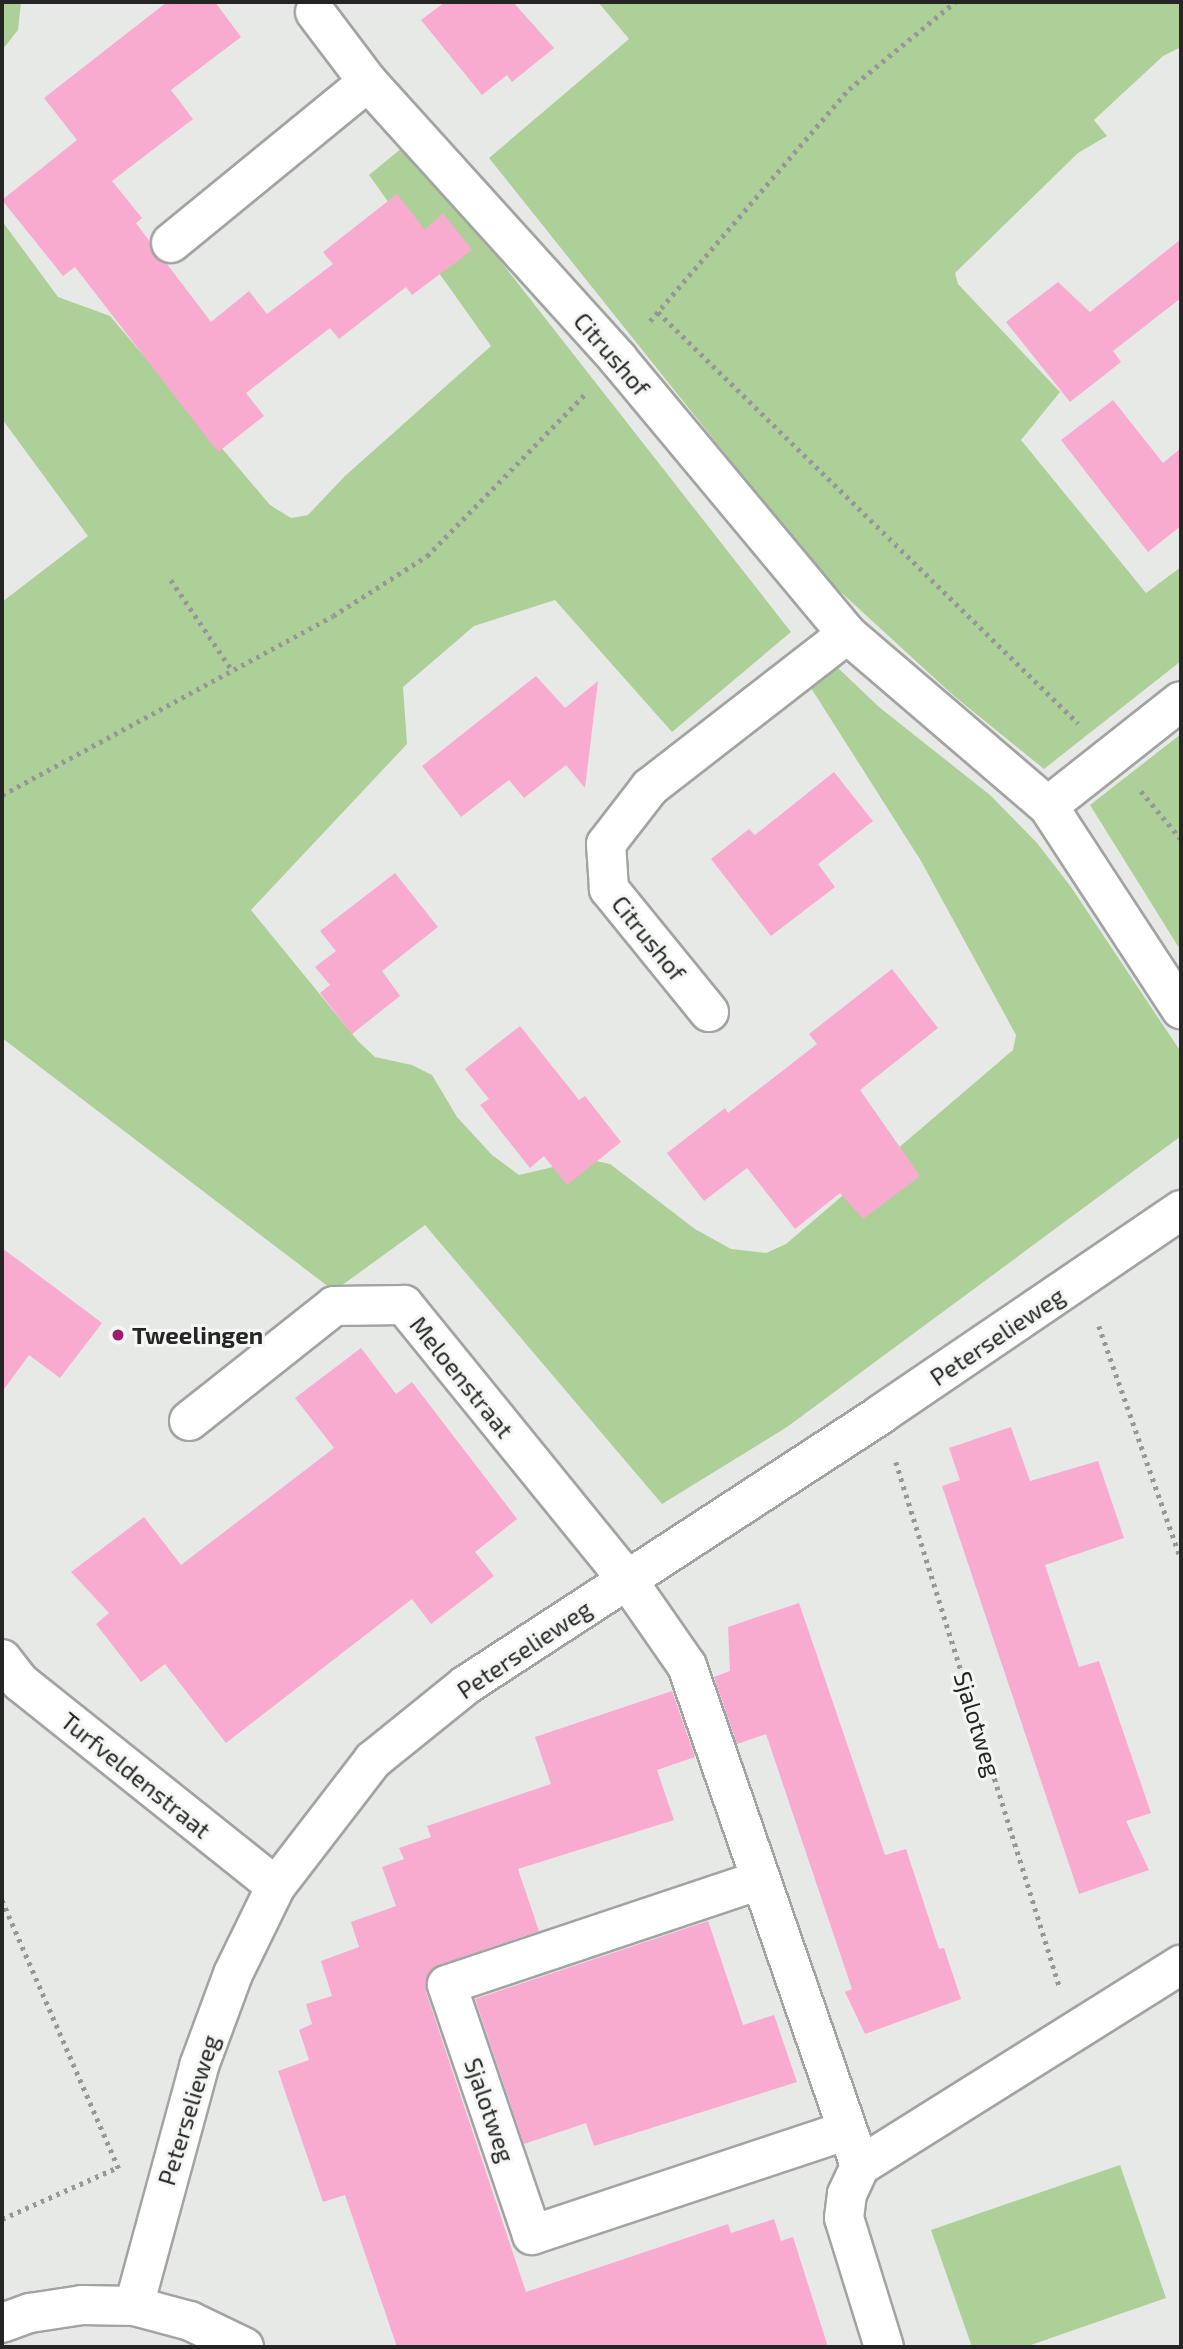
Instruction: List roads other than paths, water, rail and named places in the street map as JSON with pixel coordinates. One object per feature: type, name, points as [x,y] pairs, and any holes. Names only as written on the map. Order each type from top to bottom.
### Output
[{"type":"street","name":"Citrushof","points":[[315,12],[368,82],[618,359],[847,634],[1048,806],[1181,1009]]},
{"type":"street","points":[[171,243],[368,82]]},
{"type":"street","name":"Citrushof","points":[[709,1012],[609,889],[606,844],[650,787],[847,634]]},
{"type":"street","points":[[1048,806],[1181,701]]},
{"type":"street","name":"Peterselieweg","points":[[134,2306],[199,2066],[233,1974],[276,1886],[373,1760],[466,1685],[881,1414],[1181,1210]]},
{"type":"street","name":"Meloenstraat","points":[[189,1420],[334,1306],[404,1305],[628,1581]]},
{"type":"street","points":[[628,1581],[687,1666],[860,2166]]},
{"type":"street","name":"Turfveldenstraat","points":[[8,1677],[276,1886]]},
{"type":"street","name":"Sjalotweg","points":[[760,1880],[447,1985],[532,2235],[846,2130]]},
{"type":"street","points":[[884,2347],[847,2239],[844,2218],[847,2194],[860,2166],[1181,1968]]},
{"type":"street","points":[[2,2323],[30,2313],[82,2305],[134,2306],[190,2321],[244,2347]]},
{"type":"place","name":"Tweelingen","points":[[118,1335]]}]
